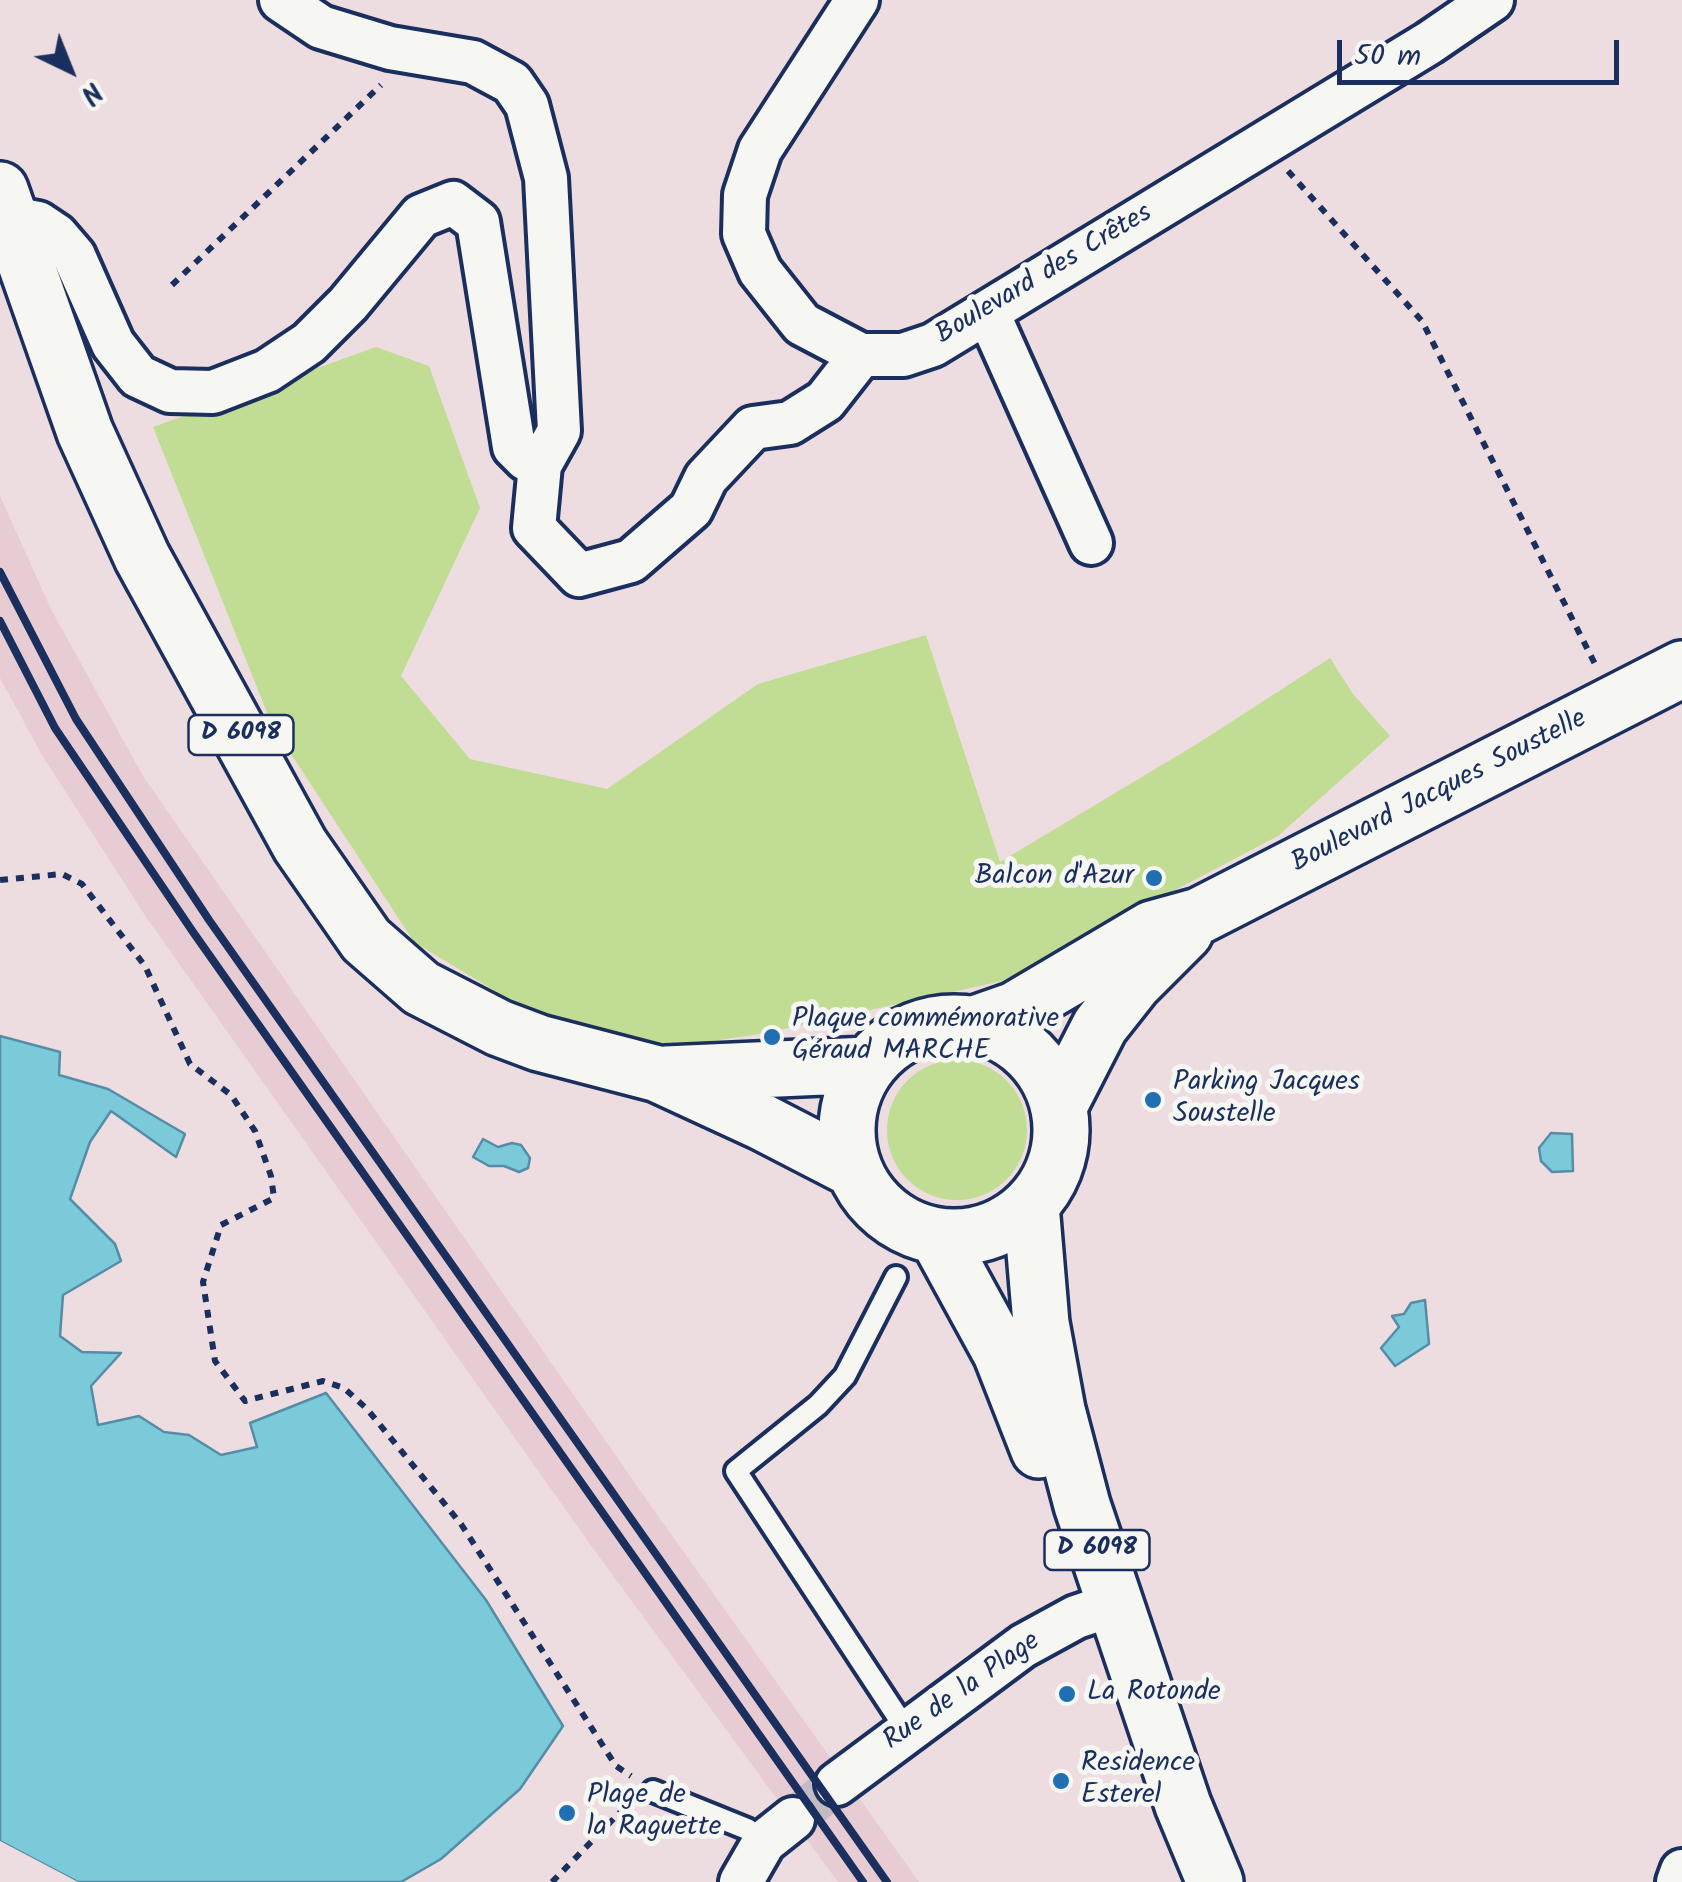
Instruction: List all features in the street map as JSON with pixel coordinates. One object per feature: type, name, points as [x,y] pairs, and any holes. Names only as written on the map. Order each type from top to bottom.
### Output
[{"type":"main road","name":"D 6098","points":[[5,204],[85,432],[142,557],[300,846],[342,910],[390,963],[421,988],[458,1008],[539,1042],[658,1074],[853,1169]]},
{"type":"main road","name":"Boulevard Jacques Soustelle","points":[[975,1024],[1015,1010],[1152,929],[1199,916],[1682,669]]},
{"type":"main road","name":"Boulevard Jacques Soustelle","points":[[1059,1106],[1100,1026],[1134,983],[1199,916]]},
{"type":"main road","points":[[945,1022],[975,1024],[1020,1044],[1038,1062],[1051,1082],[1059,1106],[1062,1142],[1051,1176],[1030,1205],[1010,1221],[988,1232],[937,1236],[908,1228],[883,1212],[863,1189],[853,1169],[846,1128],[852,1094],[868,1064],[889,1043],[916,1029],[945,1022]]},
{"type":"main road","name":"D 6098","points":[[658,1074],[868,1064]]},
{"type":"main road","name":"D 6098","points":[[1030,1205],[1041,1323],[1056,1410],[1082,1505],[1182,1805],[1216,1882]]},
{"type":"main road","name":"D 6098","points":[[937,1236],[1001,1353],[1063,1513],[1150,1774],[1179,1882]]},
{"type":"street","points":[[281,0],[320,28],[414,53],[473,62],[512,83],[527,106],[546,178],[559,431],[540,465],[534,528],[578,575],[631,561],[690,509],[706,478],[754,428],[790,423],[825,401],[862,355],[802,324],[760,271],[744,234],[744,195],[760,150],[858,0]]},
{"type":"street","name":"Boulevard des Crêtes","points":[[862,355],[903,354],[933,345],[1492,0]]},
{"type":"street","points":[[5,204],[56,235],[74,256],[113,344],[138,376],[170,392],[213,392],[268,371],[308,343],[348,304],[421,216],[454,203],[478,222],[514,447],[526,459],[540,465]]},
{"type":"street","points":[[988,313],[1091,543]]},
{"type":"street","name":"Rue de la Plage","points":[[837,1784],[1023,1646],[1094,1611]]},
{"type":"street","points":[[741,1882],[778,1830]]},
{"type":"street","points":[[1678,1882],[1682,1872]]},
{"type":"lane","points":[[896,1277],[844,1376],[818,1405],[736,1471],[907,1731]]},
{"type":"lane","points":[[654,1791],[747,1829],[778,1830]]},
{"type":"path","points":[[172,285],[414,53]]},
{"type":"path","points":[[1270,140],[1283,165],[1422,322],[1615,704]]},
{"type":"path","points":[[0,880],[62,874],[82,884],[145,966],[190,1064],[230,1095],[255,1130],[271,1176],[274,1198],[221,1225],[202,1282],[215,1361],[245,1401],[323,1381],[344,1388],[366,1409],[460,1524],[616,1766],[654,1791]]},
{"type":"path","points":[[552,1882],[633,1798],[654,1791]]},
{"type":"shaded area","points":[[0,496],[51,609],[143,776],[646,1499],[919,1882],[838,1882],[592,1547],[146,917],[42,755],[0,678]]},
{"type":"green space","points":[[376,347],[429,366],[480,508],[401,676],[470,759],[607,789],[758,684],[926,635],[1000,862],[1197,744],[1330,658],[1353,694],[1390,736],[1278,836],[1002,981],[766,1033],[626,1054],[543,1020],[414,942],[272,725],[153,427]]},
{"type":"green space","points":[[957,1060],[984,1066],[1006,1081],[1021,1103],[1027,1130],[1021,1157],[1006,1179],[984,1194],[957,1200],[930,1194],[908,1179],[893,1157],[887,1130],[893,1103],[908,1081],[930,1066]]},
{"type":"water","points":[[0,1036],[60,1052],[59,1075],[108,1089],[185,1134],[176,1157],[111,1111],[90,1142],[70,1199],[115,1244],[121,1261],[63,1295],[60,1336],[82,1352],[121,1353],[91,1386],[98,1425],[139,1416],[164,1432],[189,1435],[221,1455],[257,1447],[250,1423],[326,1393],[486,1600],[563,1726],[520,1789],[441,1859],[401,1882],[78,1882],[0,1841]]},
{"type":"water","points":[[1551,1133],[1572,1134],[1573,1171],[1552,1172],[1541,1161],[1539,1148]]},
{"type":"water","points":[[483,1139],[498,1147],[521,1145],[530,1158],[528,1168],[519,1172],[489,1166],[473,1157]]},
{"type":"water","points":[[1425,1300],[1429,1344],[1395,1366],[1381,1348],[1399,1327],[1392,1316],[1404,1314],[1411,1303]]},
{"type":"pier","points":[[0,1841],[78,1882],[67,1882],[0,1846]]},
{"type":"tunnel","points":[[793,1819],[837,1784]]},
{"type":"railway","points":[[0,572],[76,719],[209,920],[887,1882]]},
{"type":"railway","points":[[0,621],[55,728],[193,932],[863,1882]]},
{"type":"place","name":"Balcon d'Azur","points":[[1154,878]]},
{"type":"place","name":"Plaque commémorative Géraud MARCHE","points":[[772,1037]]},
{"type":"place","name":"Parking Jacques Soustelle","points":[[1153,1100]]},
{"type":"place","name":"La Rotonde","points":[[1067,1694]]},
{"type":"place","name":"Residence Esterel","points":[[1061,1781]]},
{"type":"place","name":"Plage de la Raguette","points":[[567,1813]]}]
